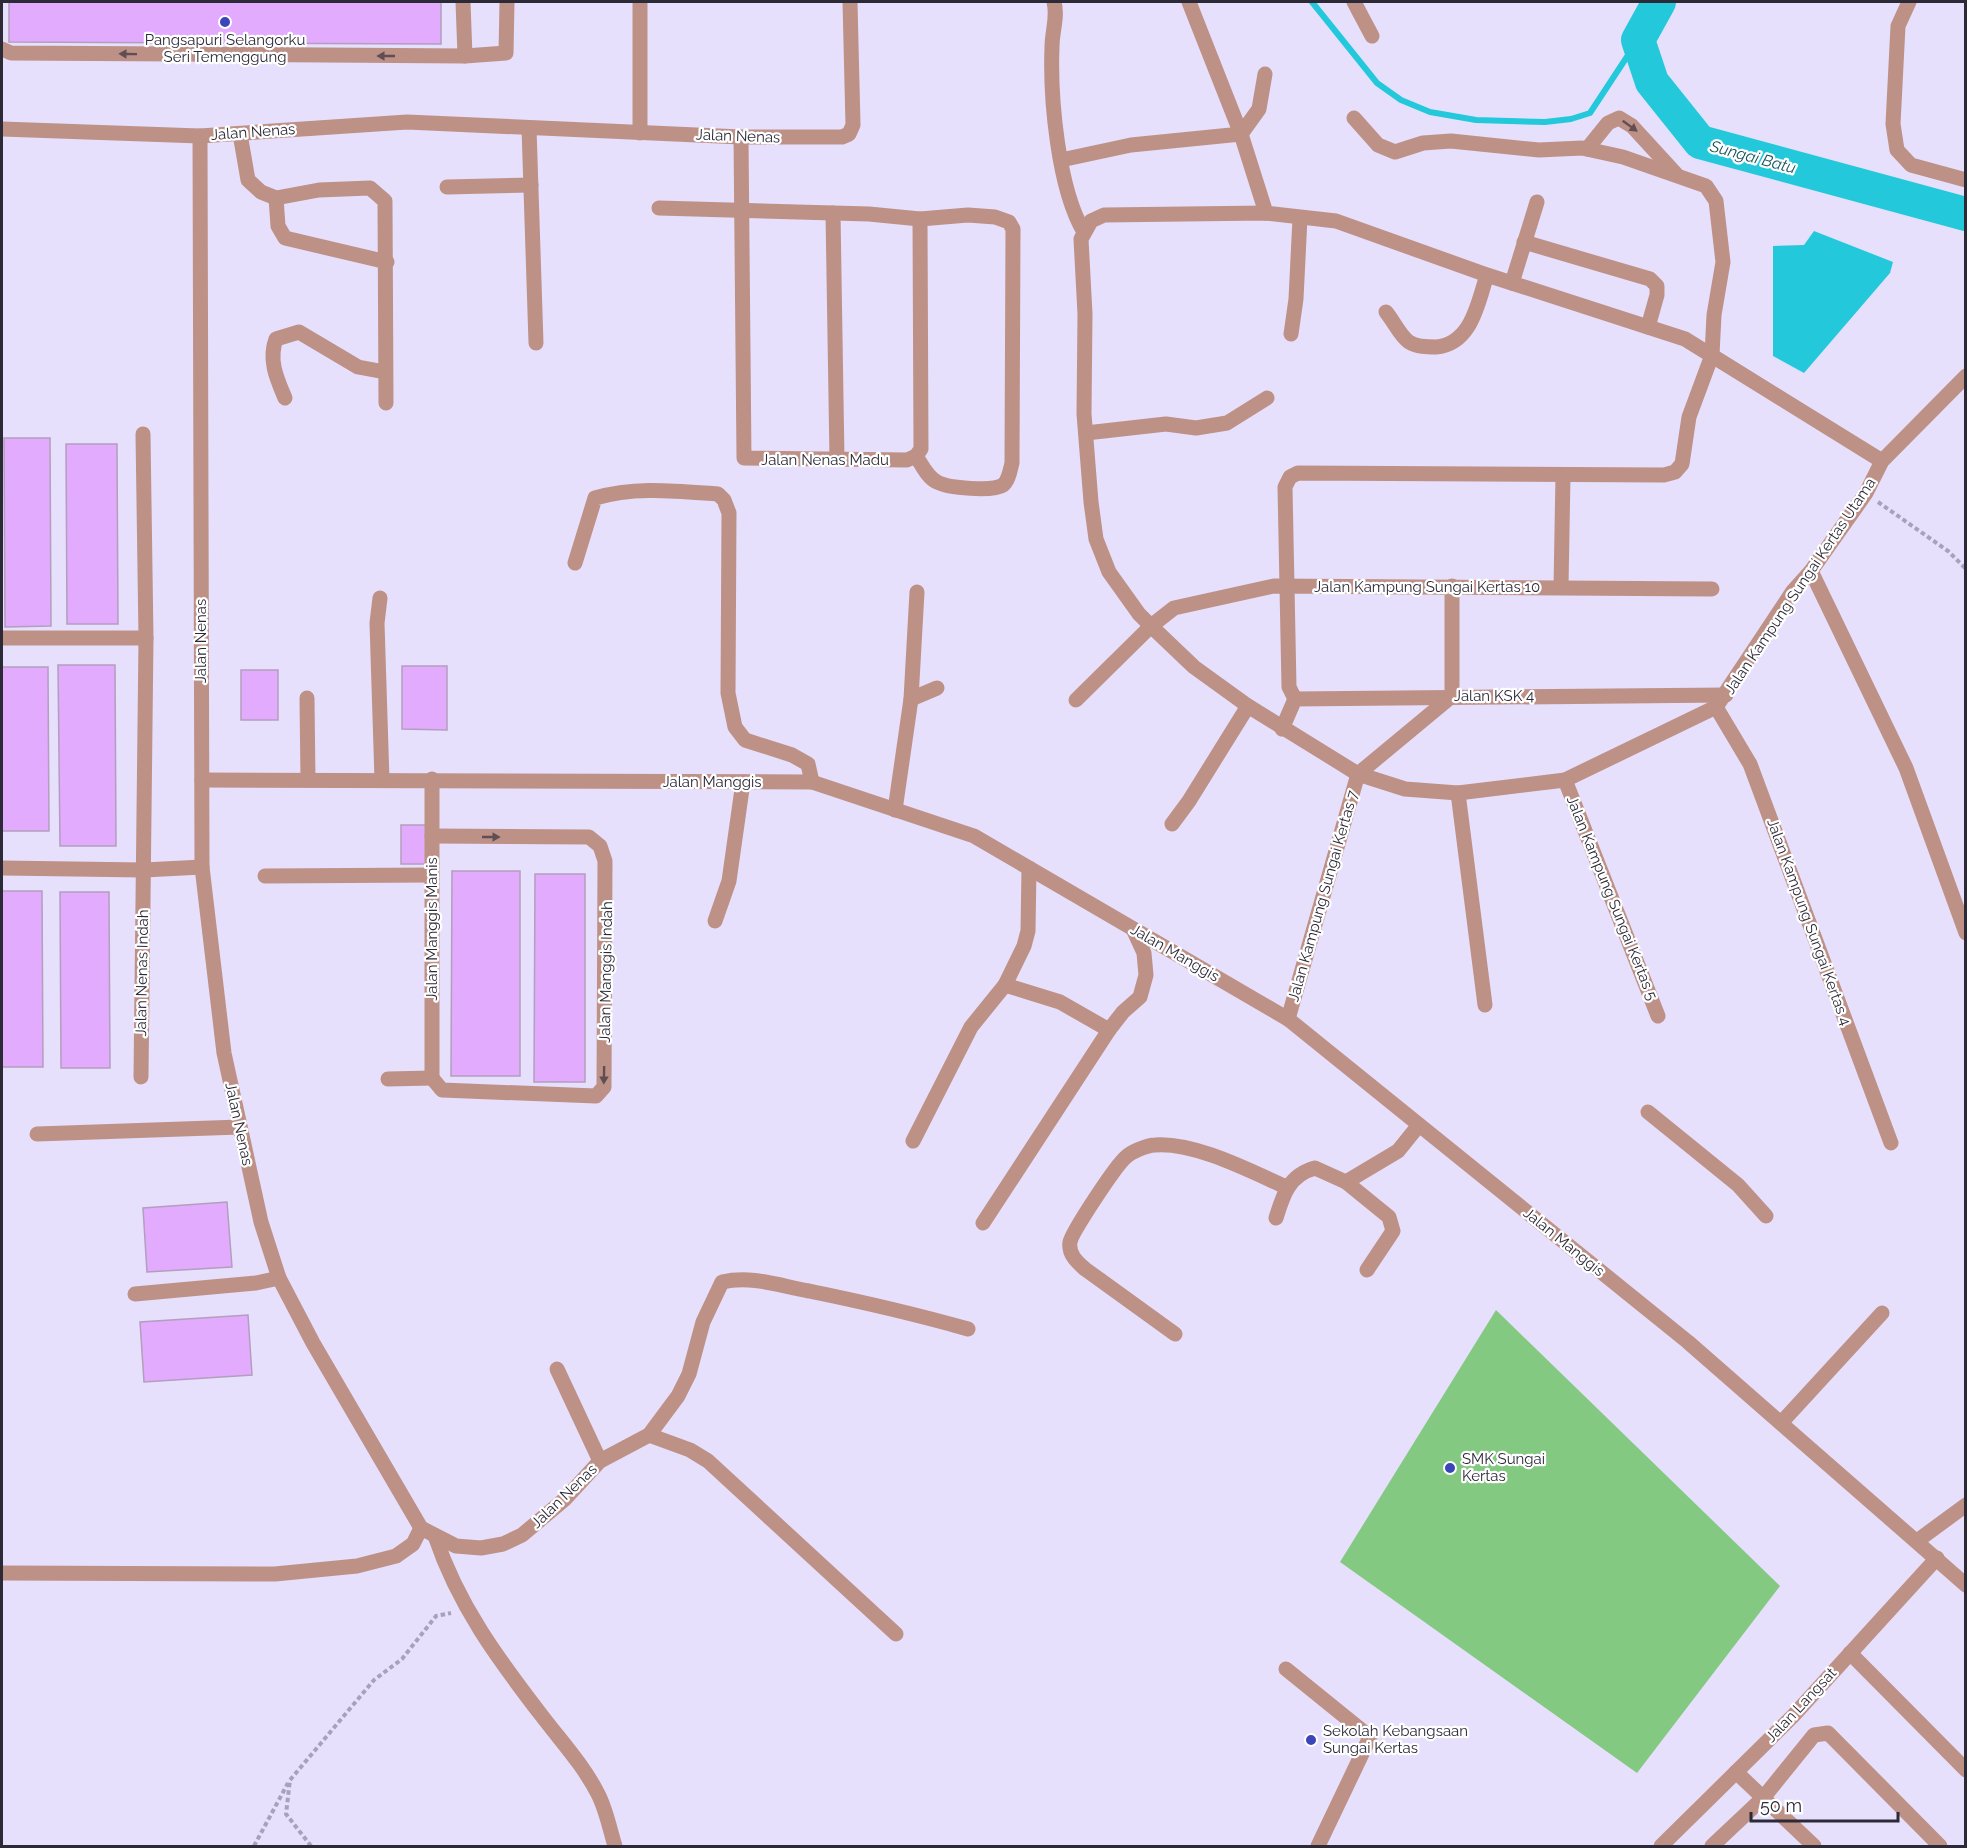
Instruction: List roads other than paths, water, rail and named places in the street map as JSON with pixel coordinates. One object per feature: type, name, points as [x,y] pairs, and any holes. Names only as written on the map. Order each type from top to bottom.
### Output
[{"type":"street","points":[[463,2],[465,56]]},
{"type":"street","points":[[2,49],[10,53],[465,56],[506,53],[507,2]]},
{"type":"street","points":[[640,2],[640,133]]},
{"type":"street","name":"Jalan Nenas","points":[[649,1435],[600,1461],[565,1499],[522,1535],[503,1544],[481,1548],[456,1546],[428,1532],[313,1343],[279,1278],[261,1222],[224,1053],[202,867],[200,136],[407,122],[741,137],[842,137],[849,134],[853,125],[850,2]]},
{"type":"street","name":"Jalan Kampung Sungai Kertas Utama","points":[[1054,2],[1056,11],[1052,47],[1061,160],[1067,197],[1084,232]]},
{"type":"street","points":[[1188,2],[1241,134],[1266,213]]},
{"type":"street","points":[[1354,2],[1372,36]]},
{"type":"street","points":[[1909,2],[1899,26],[1893,124],[1897,150],[1911,165],[1965,180]]},
{"type":"street","points":[[1061,160],[1131,145],[1241,134],[1259,109],[1265,74]]},
{"type":"street","points":[[1282,729],[1295,699],[1289,687],[1285,487],[1290,477],[1298,473],[1664,475],[1675,472],[1682,464],[1689,417],[1712,355],[1714,315],[1723,262],[1716,201],[1707,186],[1587,149],[1539,150],[1451,141],[1423,143],[1395,152],[1378,145],[1354,118]]},
{"type":"street","points":[[1587,149],[1608,123],[1619,118],[1632,126],[1677,176]]},
{"type":"street","points":[[529,128],[536,343]]},
{"type":"street","points":[[2,129],[200,136]]},
{"type":"street","points":[[240,134],[248,180],[261,192],[276,198],[319,190],[370,188],[385,201],[386,403]]},
{"type":"street","name":"Jalan Nenas Madu","points":[[741,137],[744,458],[907,460],[916,456]]},
{"type":"street","points":[[447,187],[531,185]]},
{"type":"street","points":[[276,198],[278,226],[285,238],[387,262]]},
{"type":"street","points":[[1512,283],[1537,202]]},
{"type":"street","points":[[658,208],[833,213],[920,219],[968,215],[995,217],[1009,222],[1013,229],[1012,463],[1005,484],[995,488],[951,487],[937,482],[928,475],[916,456],[921,449],[920,219]]},
{"type":"street","points":[[833,213],[837,459]]},
{"type":"street","name":"Jalan Kampung Sungai Kertas Utama","points":[[1882,461],[1685,339],[1487,275],[1336,221],[1266,213],[1104,215],[1091,221],[1081,239],[1085,314],[1086,433],[1096,539],[1109,572],[1139,614],[1194,667],[1282,729],[1358,774],[1405,789],[1458,793],[1565,780],[1721,701],[1793,591],[1811,571],[1866,493],[1882,461],[1965,376]]},
{"type":"street","points":[[1291,334],[1296,299],[1300,218]]},
{"type":"street","points":[[1524,242],[1650,279],[1657,286],[1657,295],[1648,327]]},
{"type":"street","points":[[1386,312],[1408,342],[1424,347],[1442,346],[1462,335],[1470,325],[1487,275]]},
{"type":"street","points":[[285,398],[276,377],[272,351],[276,339],[299,333],[358,367],[385,372]]},
{"type":"street","points":[[1086,433],[1166,424],[1196,429],[1227,423],[1267,398]]},
{"type":"street","name":"Jalan Nenas Indah","points":[[141,1077],[146,638],[144,434]]},
{"type":"street","points":[[1562,587],[1563,475]]},
{"type":"street","points":[[575,563],[595,498],[615,492],[645,489],[718,494],[724,500],[729,513],[728,693],[735,727],[745,741],[792,755],[808,765],[812,782]]},
{"type":"street","points":[[1811,571],[1906,768],[1965,933]]},
{"type":"street","name":"Jalan Kampung Sungai Kertas 10","points":[[1076,700],[1151,626],[1174,609],[1274,586],[1712,589]]},
{"type":"street","points":[[1358,774],[1452,696],[1452,586]]},
{"type":"street","points":[[894,810],[911,699],[917,592]]},
{"type":"street","points":[[380,598],[377,623],[382,780]]},
{"type":"street","points":[[2,638],[146,638]]},
{"type":"street","points":[[911,699],[937,688]]},
{"type":"street","name":"Jalan KSK 4","points":[[1295,699],[1452,696],[1721,701]]},
{"type":"street","points":[[307,698],[308,780]]},
{"type":"street","name":"Jalan Kampung Sungai Kertas 4","points":[[1721,701],[1750,765],[1891,1143]]},
{"type":"street","points":[[1172,824],[1189,801],[1248,706]]},
{"type":"street","name":"Jalan Kampung Sungai Kertas 7","points":[[1288,1019],[1358,774]]},
{"type":"street","name":"Jalan Manggis Manis","points":[[432,779],[432,1078]]},
{"type":"street","name":"Jalan Manggis","points":[[202,780],[812,782],[974,836],[1288,1019],[1688,1342],[1937,1558],[1965,1585]]},
{"type":"street","name":"Jalan Kampung Sungai Kertas 5","points":[[1565,780],[1658,1016]]},
{"type":"street","points":[[715,921],[729,881],[743,782]]},
{"type":"street","points":[[1458,793],[1485,1005]]},
{"type":"street","name":"Jalan Manggis Indah","points":[[432,836],[589,837],[600,846],[605,861],[607,897],[604,1086],[601,1092],[596,1096],[442,1090],[432,1078]]},
{"type":"street","points":[[2,868],[144,870],[202,867]]},
{"type":"street","points":[[913,1141],[971,1027],[1005,985],[1029,931],[1029,868]]},
{"type":"street","points":[[265,876],[432,875]]},
{"type":"street","points":[[983,1223],[1109,1030],[1123,1012],[1140,997],[1146,975],[1144,953],[1133,929]]},
{"type":"street","points":[[1005,985],[1060,1002],[1109,1030]]},
{"type":"street","points":[[388,1079],[432,1078]]},
{"type":"street","points":[[1648,1112],[1738,1185],[1766,1216]]},
{"type":"street","points":[[1346,1182],[1398,1151],[1419,1125]]},
{"type":"street","points":[[37,1134],[240,1127]]},
{"type":"street","points":[[1174,1334],[1084,1269],[1073,1257],[1070,1242],[1101,1189],[1126,1156],[1152,1145],[1168,1145],[1225,1160],[1286,1187]]},
{"type":"street","points":[[1276,1218],[1286,1187],[1301,1173],[1315,1168],[1346,1182],[1389,1216],[1393,1224],[1393,1230],[1367,1270]]},
{"type":"street","points":[[135,1294],[256,1283],[279,1278]]},
{"type":"street","points":[[896,1634],[708,1461],[690,1450],[649,1435],[678,1396],[688,1374],[703,1322],[722,1282],[738,1278],[767,1282],[887,1307],[968,1329]]},
{"type":"street","points":[[1781,1422],[1882,1313]]},
{"type":"street","points":[[557,1369],[600,1461]]},
{"type":"street","points":[[1917,1541],[1965,1505]]},
{"type":"street","points":[[2,1573],[275,1574],[357,1566],[396,1556],[428,1532],[469,1614],[483,1631],[497,1657],[599,1795],[615,1846]]},
{"type":"street","name":"Jalan Langsat","points":[[1661,1846],[1793,1716],[1937,1558]]},
{"type":"street","points":[[1850,1653],[1965,1770]]},
{"type":"street","points":[[1286,1669],[1370,1737],[1318,1846]]},
{"type":"street","points":[[1712,1846],[1763,1798],[1814,1735],[1828,1733],[1940,1846]]},
{"type":"street","points":[[1736,1772],[1814,1846]]},
{"type":"water","points":[[1814,231],[1893,262],[1890,273],[1804,373],[1773,356],[1773,246],[1804,245]]},
{"type":"waterway","points":[[1312,2],[1377,83],[1401,100],[1430,112],[1476,120],[1545,122],[1571,119],[1590,113],[1638,40]]},
{"type":"waterway","name":"Sungai Batu","points":[[1659,2],[1638,40],[1652,82],[1700,142],[1966,214]]},
{"type":"place","name":"Pangsapuri Selangorku Seri Temenggung","points":[[225,22]]},
{"type":"place","name":"SMK Sungai Kertas","points":[[1450,1468]]},
{"type":"place","name":"Sekolah Kebangsaan Sungai Kertas","points":[[1311,1740]]}]
